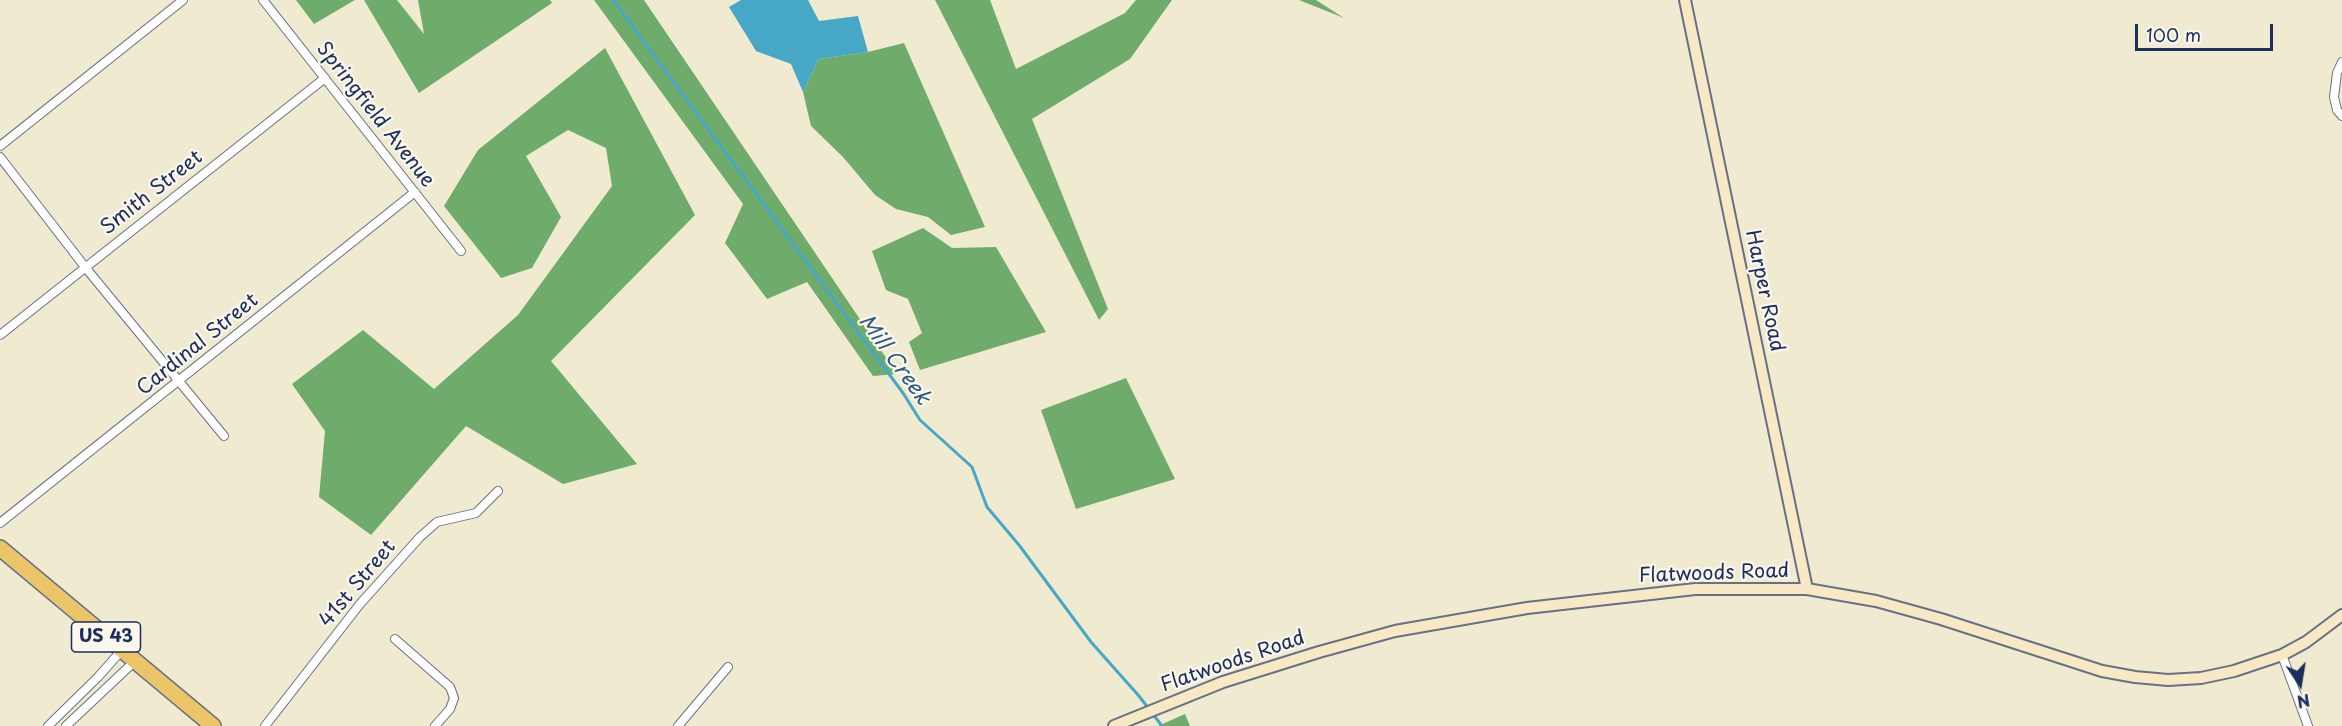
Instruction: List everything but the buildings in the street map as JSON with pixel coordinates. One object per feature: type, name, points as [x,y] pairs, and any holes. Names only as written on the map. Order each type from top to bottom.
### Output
[{"type":"highway","name":"US 43","points":[[0,548],[213,726]]},
{"type":"street","points":[[0,146],[183,0]]},
{"type":"street","name":"Springfield Avenue","points":[[263,0],[461,250]]},
{"type":"street","name":"Harper Road","points":[[1684,0],[1807,589]]},
{"type":"street","points":[[2342,62],[2337,73],[2334,97],[2337,110],[2342,116]]},
{"type":"street","name":"Smith Street","points":[[0,335],[325,78]]},
{"type":"street","points":[[0,157],[85,267],[224,436]]},
{"type":"street","name":"Cardinal Street","points":[[0,523],[415,192]]},
{"type":"street","name":"41st Street","points":[[265,726],[360,604],[420,537],[437,522],[476,513],[498,491]]},
{"type":"street","name":"Flatwoods Road","points":[[1114,726],[1223,681],[1395,631],[1538,607],[1689,590],[1740,587],[1807,589],[1876,601],[1941,619],[2069,662],[2135,677],[2168,680],[2201,678],[2234,671],[2282,655],[2306,642],[2342,615]]},
{"type":"street","points":[[395,639],[450,687],[454,698],[450,709],[435,726]]},
{"type":"street","points":[[48,726],[122,650]]},
{"type":"street","points":[[2282,655],[2308,726]]},
{"type":"street","points":[[66,726],[135,661]]},
{"type":"street","points":[[678,726],[729,667]]},
{"type":"green space","points":[[296,0],[355,0],[314,24]]},
{"type":"green space","points":[[364,0],[397,0],[424,34],[418,0],[550,0],[552,3],[419,93]]},
{"type":"green space","points":[[594,0],[644,0],[897,374],[873,376],[807,282],[767,299],[725,243],[743,204]]},
{"type":"green space","points":[[935,0],[990,0],[1016,69],[1125,13],[1136,0],[1172,0],[1130,59],[1032,119],[1108,309],[1099,320]]},
{"type":"green space","points":[[1299,0],[1316,0],[1344,18]]},
{"type":"green space","points":[[904,43],[985,227],[951,235],[928,217],[896,209],[875,195],[843,157],[811,126],[803,92],[819,59],[868,52]]},
{"type":"green space","points":[[605,48],[695,215],[551,361],[637,464],[563,484],[466,426],[371,535],[319,497],[325,431],[292,384],[363,330],[434,389],[518,315],[612,186],[606,148],[568,130],[526,156],[561,217],[532,268],[501,278],[444,206],[478,150]]},
{"type":"green space","points":[[923,228],[952,248],[996,247],[1046,332],[920,370],[909,342],[922,333],[908,299],[886,290],[872,251]]},
{"type":"green space","points":[[1126,378],[1175,479],[1076,509],[1041,410]]},
{"type":"green space","points":[[1185,714],[1190,726],[1158,726]]},
{"type":"water","points":[[741,0],[808,0],[819,21],[858,16],[868,52],[819,59],[803,92],[791,64],[756,51],[729,7]]},
{"type":"waterway","name":"Mill Creek","points":[[613,0],[903,393],[920,420],[972,467],[987,507],[1019,545],[1091,642],[1139,696],[1162,726]]}]
